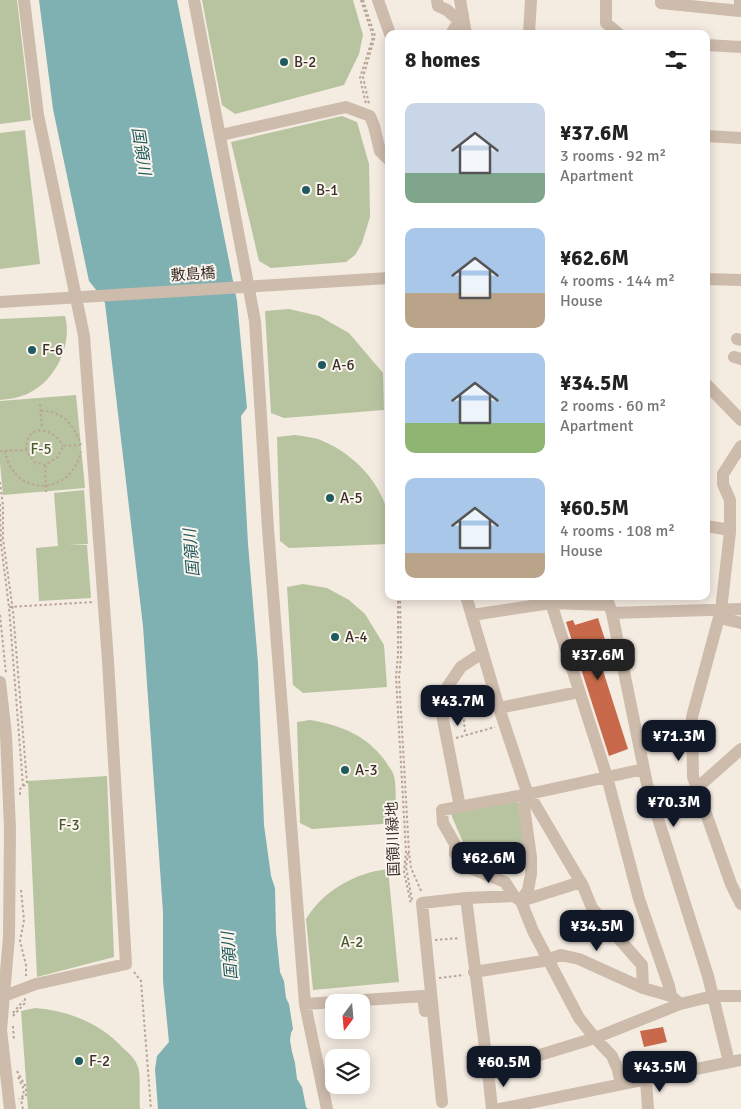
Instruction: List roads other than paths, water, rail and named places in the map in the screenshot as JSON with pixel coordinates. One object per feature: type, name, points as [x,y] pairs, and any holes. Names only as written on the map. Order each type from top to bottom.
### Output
[{"type":"street","points":[[4,996],[34,984],[126,964],[116,778],[84,336],[38,115],[24,0]]},
{"type":"street","points":[[194,0],[255,321],[268,529],[305,1004],[327,1109]]},
{"type":"street","points":[[437,0],[438,6],[460,17]]},
{"type":"street","points":[[460,0],[460,17],[465,30]]},
{"type":"street","points":[[529,30],[530,0]]},
{"type":"street","points":[[606,0],[606,23],[614,30]]},
{"type":"street","points":[[661,0],[661,3],[740,10],[740,0]]},
{"type":"street","points":[[382,1],[389,30]]},
{"type":"street","points":[[453,30],[460,17]]},
{"type":"street","points":[[710,45],[741,47]]},
{"type":"street","points":[[220,135],[346,107],[369,116],[374,126],[380,151],[385,156]]},
{"type":"street","points":[[710,136],[741,138]]},
{"type":"street","name":"敷島橋","points":[[0,302],[385,278]]},
{"type":"street","points":[[710,279],[741,280]]},
{"type":"street","points":[[710,388],[741,419]]},
{"type":"street","points":[[741,446],[723,474],[723,484],[730,500],[730,530],[720,613],[692,717],[693,777],[730,884],[741,904]]},
{"type":"street","points":[[710,527],[730,530]]},
{"type":"street","points":[[467,600],[504,725],[529,794],[581,882],[592,908],[642,965],[643,988]]},
{"type":"street","points":[[472,615],[551,603],[720,613],[741,609]]},
{"type":"street","points":[[551,603],[607,777],[639,899],[669,986],[676,1000]]},
{"type":"street","points":[[500,1109],[527,1106],[621,1084],[737,1063],[713,996],[647,784],[609,605]]},
{"type":"street","points":[[720,613],[728,620],[741,623]]},
{"type":"street","points":[[460,807],[439,699],[461,667],[482,653]]},
{"type":"street","points":[[0,682],[8,777],[10,829],[5,880],[8,938],[1,1030],[10,1109]]},
{"type":"street","points":[[499,708],[579,692]]},
{"type":"street","points":[[697,788],[741,749]]},
{"type":"street","points":[[621,1084],[612,1056],[579,1018],[533,932],[518,899],[505,882],[472,869],[455,854],[455,844],[443,822],[442,810],[529,794],[644,769]]},
{"type":"street","points":[[518,899],[528,890],[530,874],[531,857],[524,807],[529,794]]},
{"type":"street","points":[[443,1105],[417,906],[466,898],[518,899],[581,882]]},
{"type":"street","points":[[466,898],[492,1109]]},
{"type":"street","points":[[474,973],[543,962],[561,955],[579,959],[643,988],[676,1000]]},
{"type":"street","points":[[305,1004],[423,996],[430,1059],[436,1088],[443,1105]]},
{"type":"street","points":[[488,1071],[595,1038],[676,1000],[713,996],[741,996]]},
{"type":"street","points":[[646,1079],[648,1109]]},
{"type":"water","name":"国領川","points":[[39,0],[177,0],[237,301],[247,408],[241,416],[248,544],[258,663],[264,825],[271,876],[275,888],[276,932],[280,972],[284,981],[293,1029],[290,1040],[297,1079],[302,1087],[308,1109],[158,1109],[155,1069],[157,1056],[169,1042],[163,981],[163,912],[143,626],[105,303],[89,281],[53,109]]},
{"type":"place","name":"B-2","points":[[284,62]]},
{"type":"place","name":"B-1","points":[[306,190]]},
{"type":"place","name":"F-6","points":[[32,350]]},
{"type":"place","name":"A-6","points":[[322,365]]},
{"type":"place","name":"A-5","points":[[330,498]]},
{"type":"place","name":"A-4","points":[[335,637]]},
{"type":"place","name":"A-3","points":[[345,770]]},
{"type":"place","name":"F-2","points":[[79,1061]]},
{"type":"park label","name":"F-5","points":[[41,449]]},
{"type":"park label","name":"F-3","points":[[69,825]]},
{"type":"park label","name":"A-2","points":[[352,942]]}]
